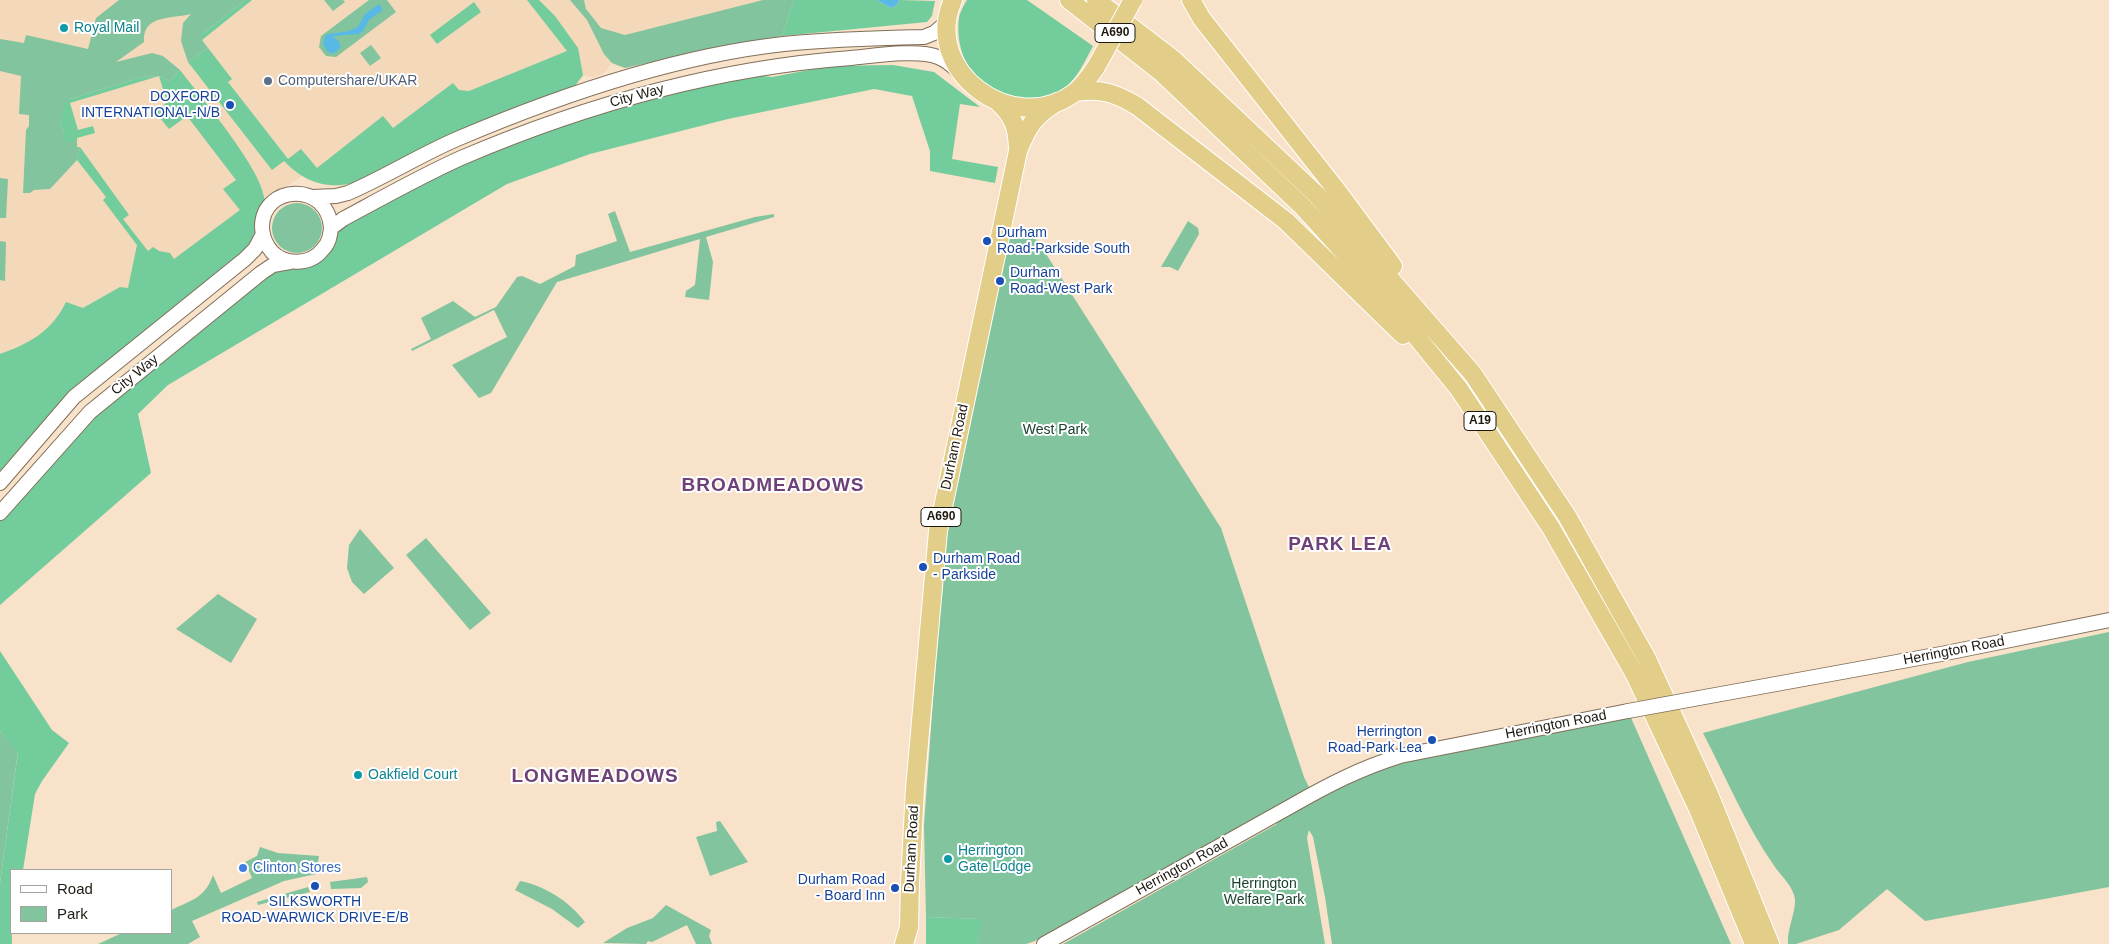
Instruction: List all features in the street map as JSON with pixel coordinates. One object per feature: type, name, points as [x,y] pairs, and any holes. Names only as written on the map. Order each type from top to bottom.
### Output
[{"type":"highway","name":"A19","points":[[1069,0],[1162,73],[1303,207],[1381,293],[1459,389],[1551,528],[1634,673],[1698,809],[1754,944]]},
{"type":"highway","name":"A19","points":[[1096,0],[1174,60],[1317,195],[1473,374],[1567,516],[1647,659],[1708,792],[1770,944]]},
{"type":"highway","name":"A690","points":[[1018,151],[1026,130],[1034,119],[1057,102],[1075,92],[1086,81],[1096,67],[1133,0]]},
{"type":"highway","points":[[1191,0],[1202,19],[1338,192],[1473,374]]},
{"type":"highway","name":"A690","points":[[949,8],[950,47],[961,74],[980,92],[999,103],[1008,112],[1014,122],[1018,151]]},
{"type":"highway","points":[[1075,92],[1091,90],[1120,96],[1169,130],[1286,221],[1459,389]]},
{"type":"highway","points":[[999,103],[1030,107],[1057,102]]},
{"type":"highway","name":"Durham Road","points":[[904,944],[909,927],[911,852],[919,733],[938,531],[1018,151]]},
{"type":"highway","name":"Durham Road","points":[[909,927],[914,944]]},
{"type":"main road","name":"City Way","points":[[0,483],[74,397],[255,249],[263,234],[264,216],[270,205],[280,198],[290,194],[302,194],[312,197],[336,196],[348,193],[456,140],[577,92],[625,78],[701,59],[783,44],[924,37],[934,33],[949,8]]},
{"type":"main road","name":"City Way","points":[[0,513],[90,412],[261,273],[273,265],[303,262],[319,254],[329,240],[331,228],[343,218],[459,159],[584,111],[676,86],[784,64],[890,54],[936,56],[950,64],[961,74]]},
{"type":"main road","points":[[312,197],[319,201],[327,211],[331,228]]},
{"type":"main road","points":[[263,234],[266,244],[272,252],[281,259],[291,262]]},
{"type":"main road","name":"Herrington Road","points":[[1044,944],[1293,806],[1318,790],[1365,767],[1400,756],[1628,711],[1941,654],[2109,620]]},
{"type":"shaded area","points":[[0,0],[794,0],[782,36],[700,51],[630,68],[618,67],[612,63],[603,74],[593,77],[584,75],[575,86],[468,127],[342,187],[325,185],[302,176],[252,210],[0,419]]},
{"type":"green space","points":[[119,0],[245,0],[202,34],[202,40],[208,48],[188,62],[181,41],[183,23],[191,14],[153,22],[145,33],[144,42],[116,62],[152,53],[163,56],[180,70],[169,81],[159,76],[142,77],[69,99],[60,124],[64,132],[64,141],[77,141],[77,147],[80,147],[77,160],[50,189],[23,193],[26,130],[29,126],[29,115],[19,114],[21,76],[0,71],[0,39],[24,43],[26,35],[88,49],[96,18]]},
{"type":"green space","points":[[245,0],[252,0],[202,40],[202,34]]},
{"type":"green space","points":[[324,0],[343,0],[345,2],[333,11]]},
{"type":"green space","points":[[369,0],[387,0],[396,12],[336,57],[326,56],[319,47],[321,36]]},
{"type":"green space","points":[[527,0],[539,0],[555,16],[578,48],[583,75],[575,86],[468,127],[357,182],[336,185],[318,183],[300,175],[284,161],[272,170],[188,62],[208,48],[232,79],[228,82],[288,159],[301,149],[317,168],[383,116],[393,128],[453,83],[459,90],[469,91],[567,51]]},
{"type":"green space","points":[[570,0],[584,0],[586,9],[601,28],[625,35],[763,0],[794,0],[782,36],[700,51],[625,68],[612,63],[604,54],[587,20]]},
{"type":"green space","points":[[794,0],[877,0],[891,8],[897,5],[899,0],[935,1],[932,16],[927,22],[782,36]]},
{"type":"green space","points":[[967,0],[1027,0],[1093,46],[1073,80],[1068,86],[1055,94],[1035,99],[1017,99],[999,94],[984,85],[972,72],[964,57],[959,38],[959,18]]},
{"type":"green space","points":[[474,2],[481,12],[437,44],[430,35]]},
{"type":"green space","points":[[371,45],[381,58],[370,66],[360,53]]},
{"type":"green space","points":[[893,65],[934,72],[980,107],[960,104],[952,159],[998,167],[995,183],[930,171],[930,151],[912,96],[874,89],[728,119],[590,154],[507,184],[168,385],[138,414],[151,473],[0,605],[0,513],[90,412],[261,273],[314,258],[331,228],[519,135],[733,73],[772,77],[830,66]]},
{"type":"green space","points":[[180,70],[228,132],[252,168],[260,184],[265,203],[255,249],[74,397],[0,483],[0,354],[21,346],[47,329],[66,302],[83,308],[120,287],[128,288],[137,245],[103,200],[106,197],[77,160],[80,147],[129,215],[123,219],[148,251],[153,247],[159,251],[170,253],[174,259],[240,210],[223,189],[236,180],[187,116],[169,129],[156,113],[167,102],[159,76],[169,81]]},
{"type":"green space","points":[[159,76],[70,103],[78,130],[93,126],[95,133],[77,138],[77,141],[64,141],[64,132],[60,124],[64,106],[69,99],[142,77]]},
{"type":"green space","points":[[0,178],[8,179],[6,218],[0,218]]},
{"type":"green space","points":[[297,203],[311,207],[318,214],[322,228],[318,242],[311,249],[297,253],[283,249],[276,242],[272,228],[276,214],[283,207]]},
{"type":"green space","points":[[615,211],[630,252],[755,217],[774,214],[774,217],[706,237],[713,262],[709,300],[685,297],[686,291],[695,285],[700,239],[557,282],[491,393],[479,398],[452,365],[507,337],[494,310],[412,351],[411,349],[431,339],[421,318],[453,301],[475,317],[496,307],[517,277],[522,276],[540,284],[575,266],[576,255],[617,241],[608,214]]},
{"type":"green space","points":[[1188,221],[1198,228],[1199,234],[1178,271],[1170,267],[1161,267]]},
{"type":"green space","name":"West Park","points":[[1021,228],[1027,230],[1039,243],[1221,528],[1304,777],[1309,787],[1308,791],[1301,795],[1035,941],[1026,944],[977,944],[981,919],[926,917],[924,825],[944,547],[950,503],[1008,233],[1014,229]]},
{"type":"green space","points":[[0,241],[6,242],[5,281],[0,280]]},
{"type":"green space","points":[[360,529],[394,568],[364,594],[352,582],[347,568],[349,545]]},
{"type":"green space","points":[[426,538],[491,613],[470,630],[406,555]]},
{"type":"green space","points":[[218,594],[257,619],[231,663],[176,629]]},
{"type":"green space","points":[[2109,632],[2109,887],[1925,921],[1887,889],[1839,930],[1796,944],[1788,944],[1795,904],[1794,894],[1755,835],[1703,733],[1968,662]]},
{"type":"green space","points":[[0,651],[52,730],[69,743],[35,794],[23,869],[10,869],[10,934],[12,934],[12,944],[0,944],[0,883],[18,752],[0,731]]},
{"type":"green space","name":"Herrington Welfare Park","points":[[1628,711],[1731,944],[1332,944],[1313,837],[1309,830],[1307,838],[1325,944],[1063,944],[1277,824],[1273,817],[1365,767]]},
{"type":"green space","points":[[0,731],[18,751],[0,883]]},
{"type":"green space","points":[[720,821],[748,862],[710,876],[696,837],[717,831],[716,822]]},
{"type":"green space","points":[[260,847],[278,853],[319,856],[316,874],[284,881],[192,921],[200,937],[188,944],[98,944],[120,934],[172,934],[172,910],[202,894],[213,875],[221,893],[252,878],[245,862],[257,856]]},
{"type":"green space","points":[[367,877],[368,882],[361,888],[331,889],[330,882]]},
{"type":"green space","points":[[520,881],[547,891],[564,901],[585,922],[578,928],[552,909],[515,890]]},
{"type":"green space","points":[[308,887],[310,892],[258,905],[257,902]]},
{"type":"green space","points":[[666,905],[711,930],[709,936],[712,944],[696,944],[687,925],[652,942],[648,941],[646,944],[603,943],[627,928],[653,918]]},
{"type":"green space","points":[[926,917],[982,919],[977,944],[926,944]]},
{"type":"water","points":[[877,0],[899,0],[897,5],[891,8]]},
{"type":"water","points":[[379,4],[383,10],[369,20],[363,31],[359,34],[333,36],[341,47],[333,54],[327,51],[323,44],[325,36],[358,27],[365,14]]},
{"type":"place","name":"Royal Mail","points":[[64,28]]},
{"type":"place","name":"Computershare/UKAR","points":[[268,81]]},
{"type":"place","name":"DOXFORD INTERNATIONAL-N/B","points":[[230,105]]},
{"type":"place","name":"Durham Road-Parkside South","points":[[987,241]]},
{"type":"place","name":"Durham Road-West Park","points":[[1000,281]]},
{"type":"place","name":"Durham Road - Parkside","points":[[923,567]]},
{"type":"place","name":"Herrington Road-Park Lea","points":[[1432,740]]},
{"type":"place","name":"Oakfield Court","points":[[358,775]]},
{"type":"place","name":"Herrington Gate Lodge","points":[[948,859]]},
{"type":"place","name":"Clinton Stores","points":[[243,868]]},
{"type":"place","name":"SILKSWORTH ROAD-WARWICK DRIVE-E/B","points":[[315,886]]},
{"type":"place","name":"Durham Road - Board Inn","points":[[895,888]]},
{"type":"district","name":"BROADMEADOWS","points":[[773,486]]},
{"type":"district","name":"PARK LEA","points":[[1340,545]]},
{"type":"district","name":"LONGMEADOWS","points":[[595,777]]}]
